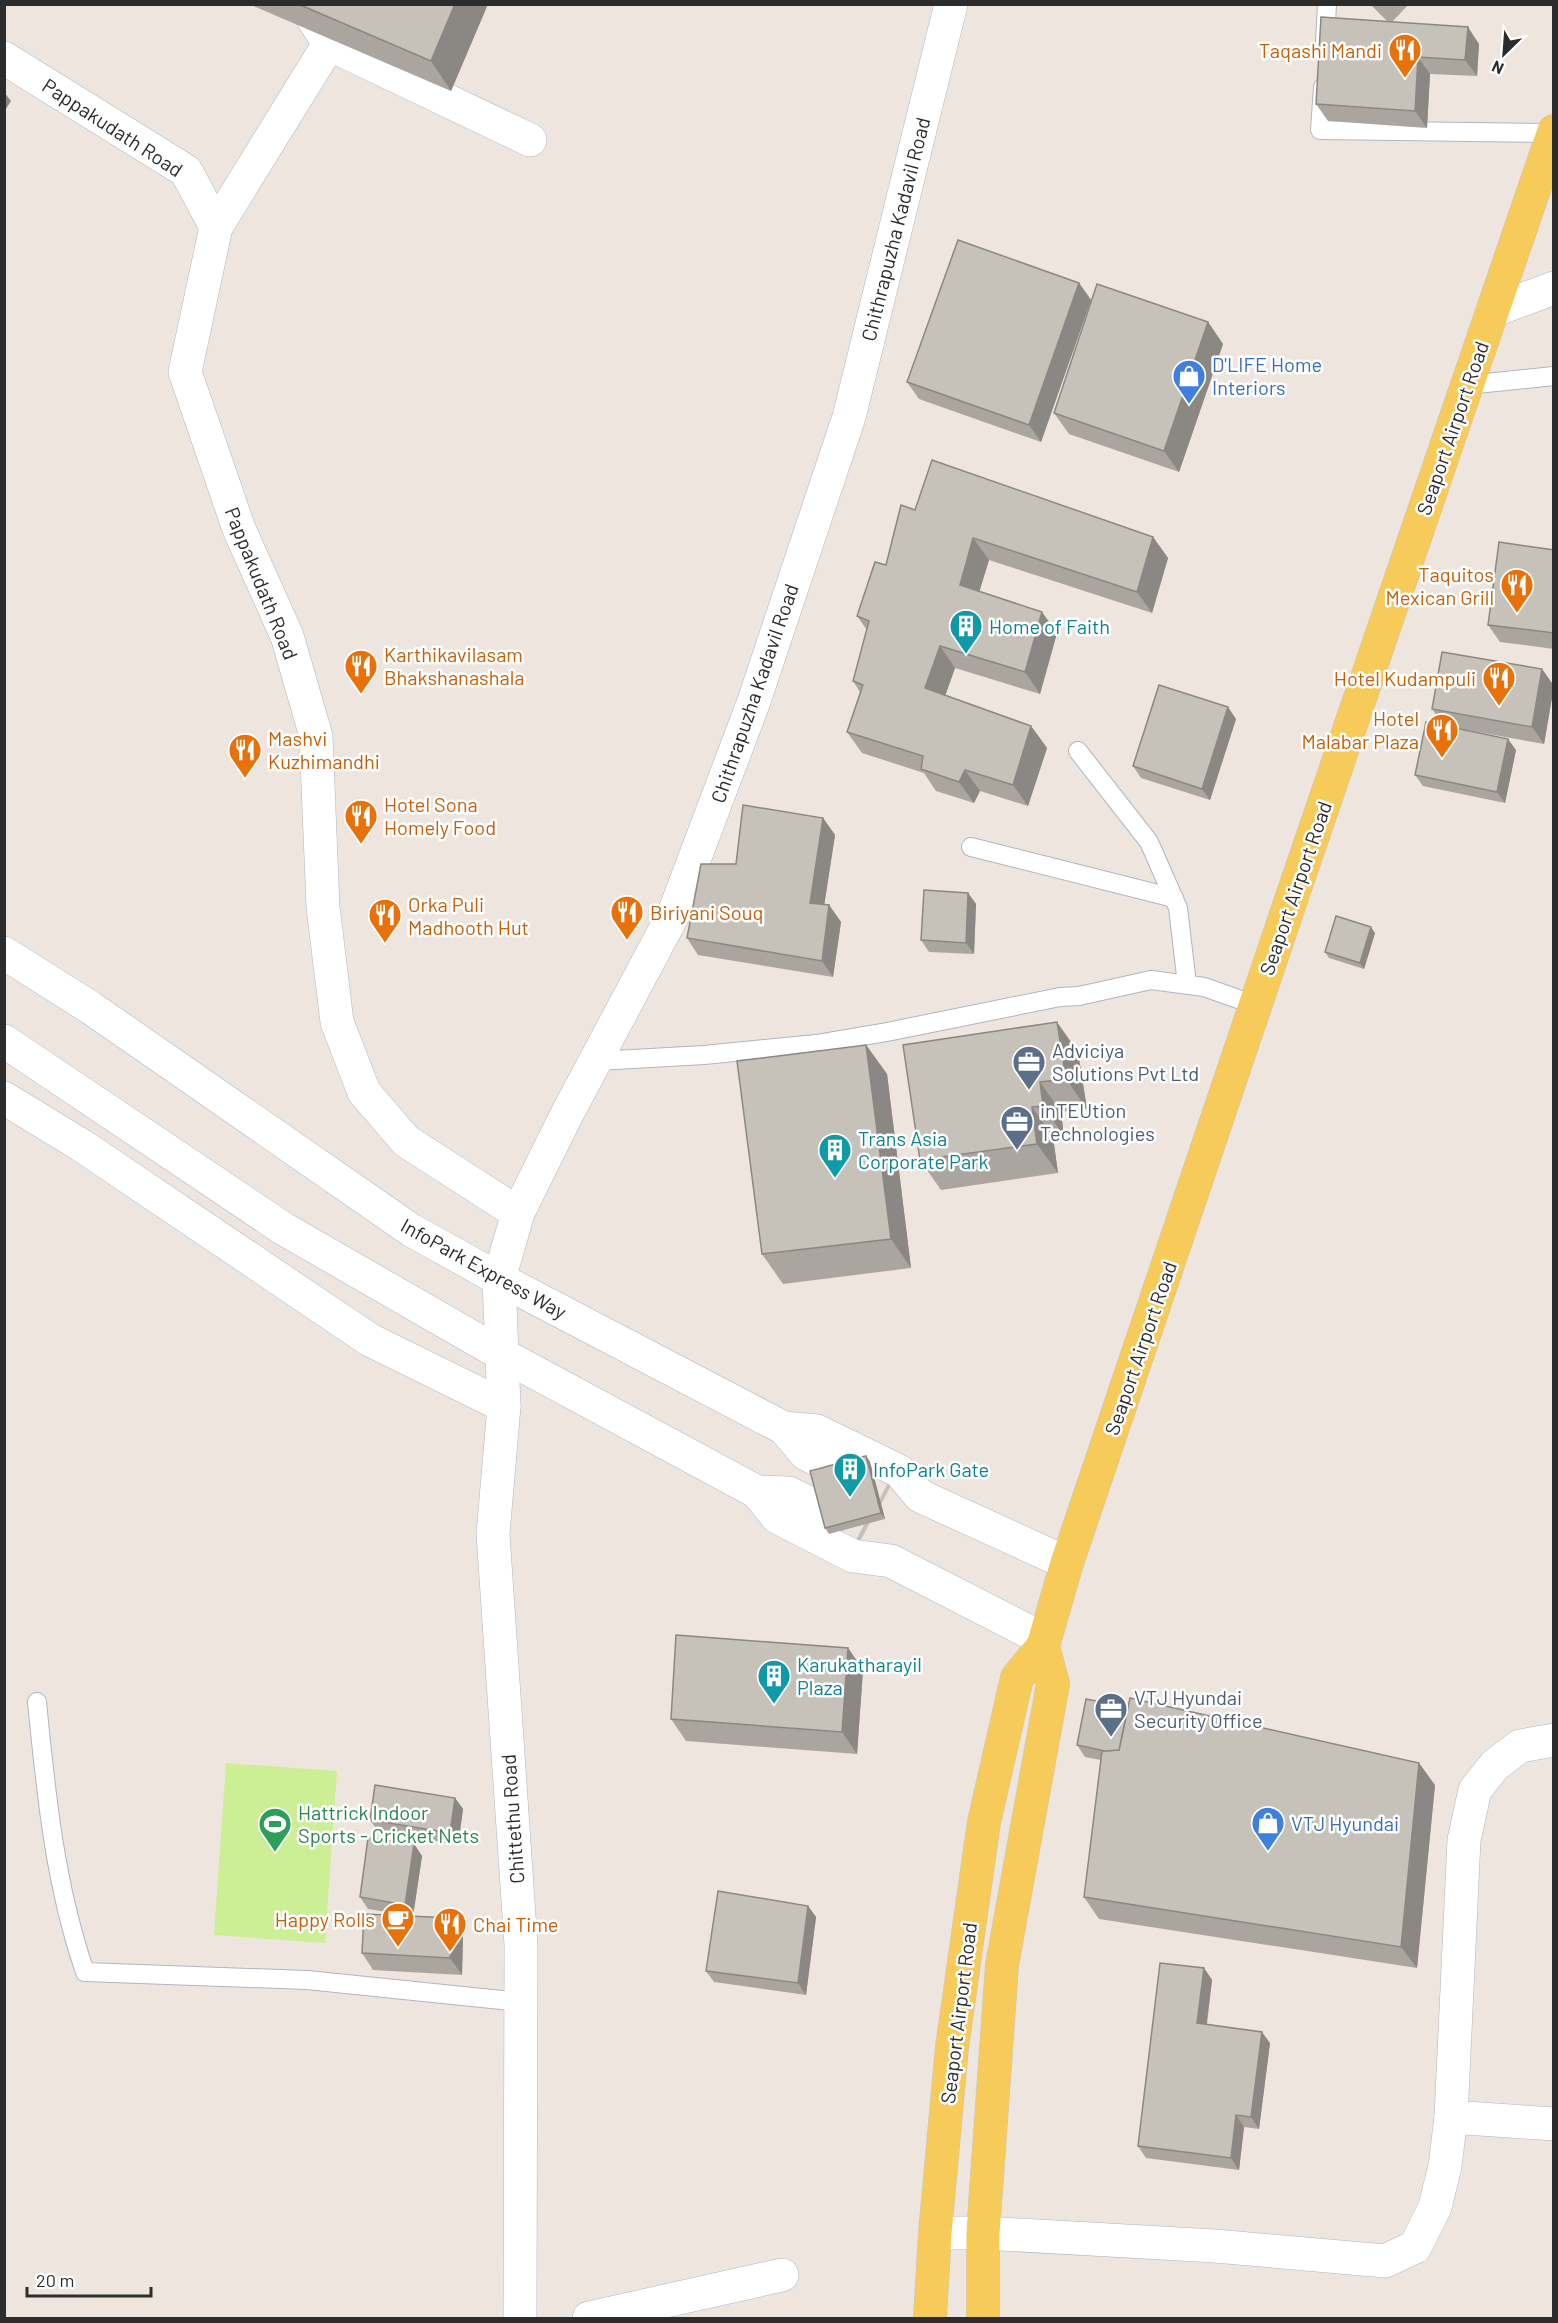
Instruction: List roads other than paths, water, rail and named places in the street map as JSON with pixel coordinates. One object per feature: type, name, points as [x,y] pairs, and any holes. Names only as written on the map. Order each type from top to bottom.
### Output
[{"type":"main road","name":"Seaport Airport Road","points":[[930,2319],[935,2233],[952,2047],[984,1822],[1017,1678],[1044,1643],[1067,1563],[1553,132]]},
{"type":"main road","points":[[984,2319],[983,2233],[1002,1965],[1053,1684],[1044,1643]]},
{"type":"street","points":[[304,4],[328,44],[530,140]]},
{"type":"street","name":"Chithrapuzha Kadavil Road","points":[[503,1355],[500,1280],[518,1213],[567,1114],[674,913],[762,678],[849,417],[951,4]]},
{"type":"street","points":[[216,227],[328,44]]},
{"type":"street","name":"Pappakudath Road","points":[[4,58],[186,171],[216,227],[185,372],[239,529],[287,636],[316,736],[323,907],[337,1023],[364,1092],[406,1141],[518,1213]]},
{"type":"street","points":[[1492,311],[1554,288]]},
{"type":"street","name":"InfoPark Express Way","points":[[4,953],[91,1008],[411,1230],[500,1280],[784,1428],[817,1431],[899,1471],[920,1496],[1067,1563]]},
{"type":"street","points":[[4,1041],[284,1230],[503,1355],[757,1492],[777,1517],[853,1557],[891,1561]]},
{"type":"street","points":[[4,1098],[81,1144],[370,1340],[504,1406]]},
{"type":"street","name":"Chittethu Road","points":[[503,1355],[504,1406],[493,1534],[521,1945],[520,2319]]},
{"type":"street","points":[[784,1428],[806,1454],[838,1470]]},
{"type":"street","points":[[757,1492],[789,1492],[818,1508]]},
{"type":"street","points":[[886,1496],[920,1496]]},
{"type":"street","points":[[865,1532],[891,1561],[1044,1643]]},
{"type":"street","points":[[935,2233],[983,2233],[1215,2247],[1385,2261],[1415,2247],[1435,2207],[1445,2166],[1451,2117],[1464,1840],[1475,1790],[1495,1765],[1520,1746],[1554,1740]]},
{"type":"street","points":[[1451,2117],[1554,2124]]},
{"type":"street","points":[[589,2319],[782,2275]]},
{"type":"lane","points":[[1327,4],[1320,129],[1553,132]]},
{"type":"lane","points":[[1467,385],[1554,376]]},
{"type":"lane","points":[[1078,751],[1149,842],[1178,908],[1187,984]]},
{"type":"lane","points":[[971,847],[1174,898]]},
{"type":"lane","points":[[597,1061],[704,1055],[816,1044],[1060,997],[1079,996],[1151,980],[1211,989],[1256,1005]]},
{"type":"lane","points":[[37,1702],[56,1861],[70,1930],[85,1972],[307,1980],[521,2002]]},
{"type":"tunnel","points":[[839,1471],[886,1495]]},
{"type":"tunnel","points":[[818,1507],[865,1532]]},
{"type":"place","name":"Taqashi Mandi","points":[[1405,79]]},
{"type":"place","name":"D'LIFE Home Interiors","points":[[1189,405]]},
{"type":"place","name":"Taquitos Mexican Grill","points":[[1517,614]]},
{"type":"place","name":"Home of Faith","points":[[966,655]]},
{"type":"place","name":"Karthikavilasam Bhakshanashala","points":[[361,695]]},
{"type":"place","name":"Hotel Kudampuli","points":[[1499,707]]},
{"type":"place","name":"Hotel Malabar Plaza","points":[[1442,759]]},
{"type":"place","name":"Mashvi Kuzhimandhi","points":[[245,779]]},
{"type":"place","name":"Hotel Sona Homely Food","points":[[361,845]]},
{"type":"place","name":"Biriyani Souq","points":[[627,941]]},
{"type":"place","name":"Orka Puli Madhooth Hut","points":[[385,944]]},
{"type":"place","name":"Adviciya Solutions Pvt Ltd","points":[[1029,1091]]},
{"type":"place","name":"inTEUtion Technologies","points":[[1017,1151]]},
{"type":"place","name":"Trans Asia Corporate Park","points":[[835,1179]]},
{"type":"place","name":"InfoPark Gate","points":[[850,1498]]},
{"type":"place","name":"Karukatharayil Plaza","points":[[774,1705]]},
{"type":"place","name":"VTJ Hyundai Security Office","points":[[1111,1738]]},
{"type":"place","name":"VTJ Hyundai","points":[[1268,1852]]},
{"type":"place","name":"Hattrick Indoor Sports - Cricket Nets","points":[[275,1853]]},
{"type":"place","name":"Happy Rolls","points":[[398,1948]]},
{"type":"place","name":"Chai Time","points":[[450,1953]]}]
